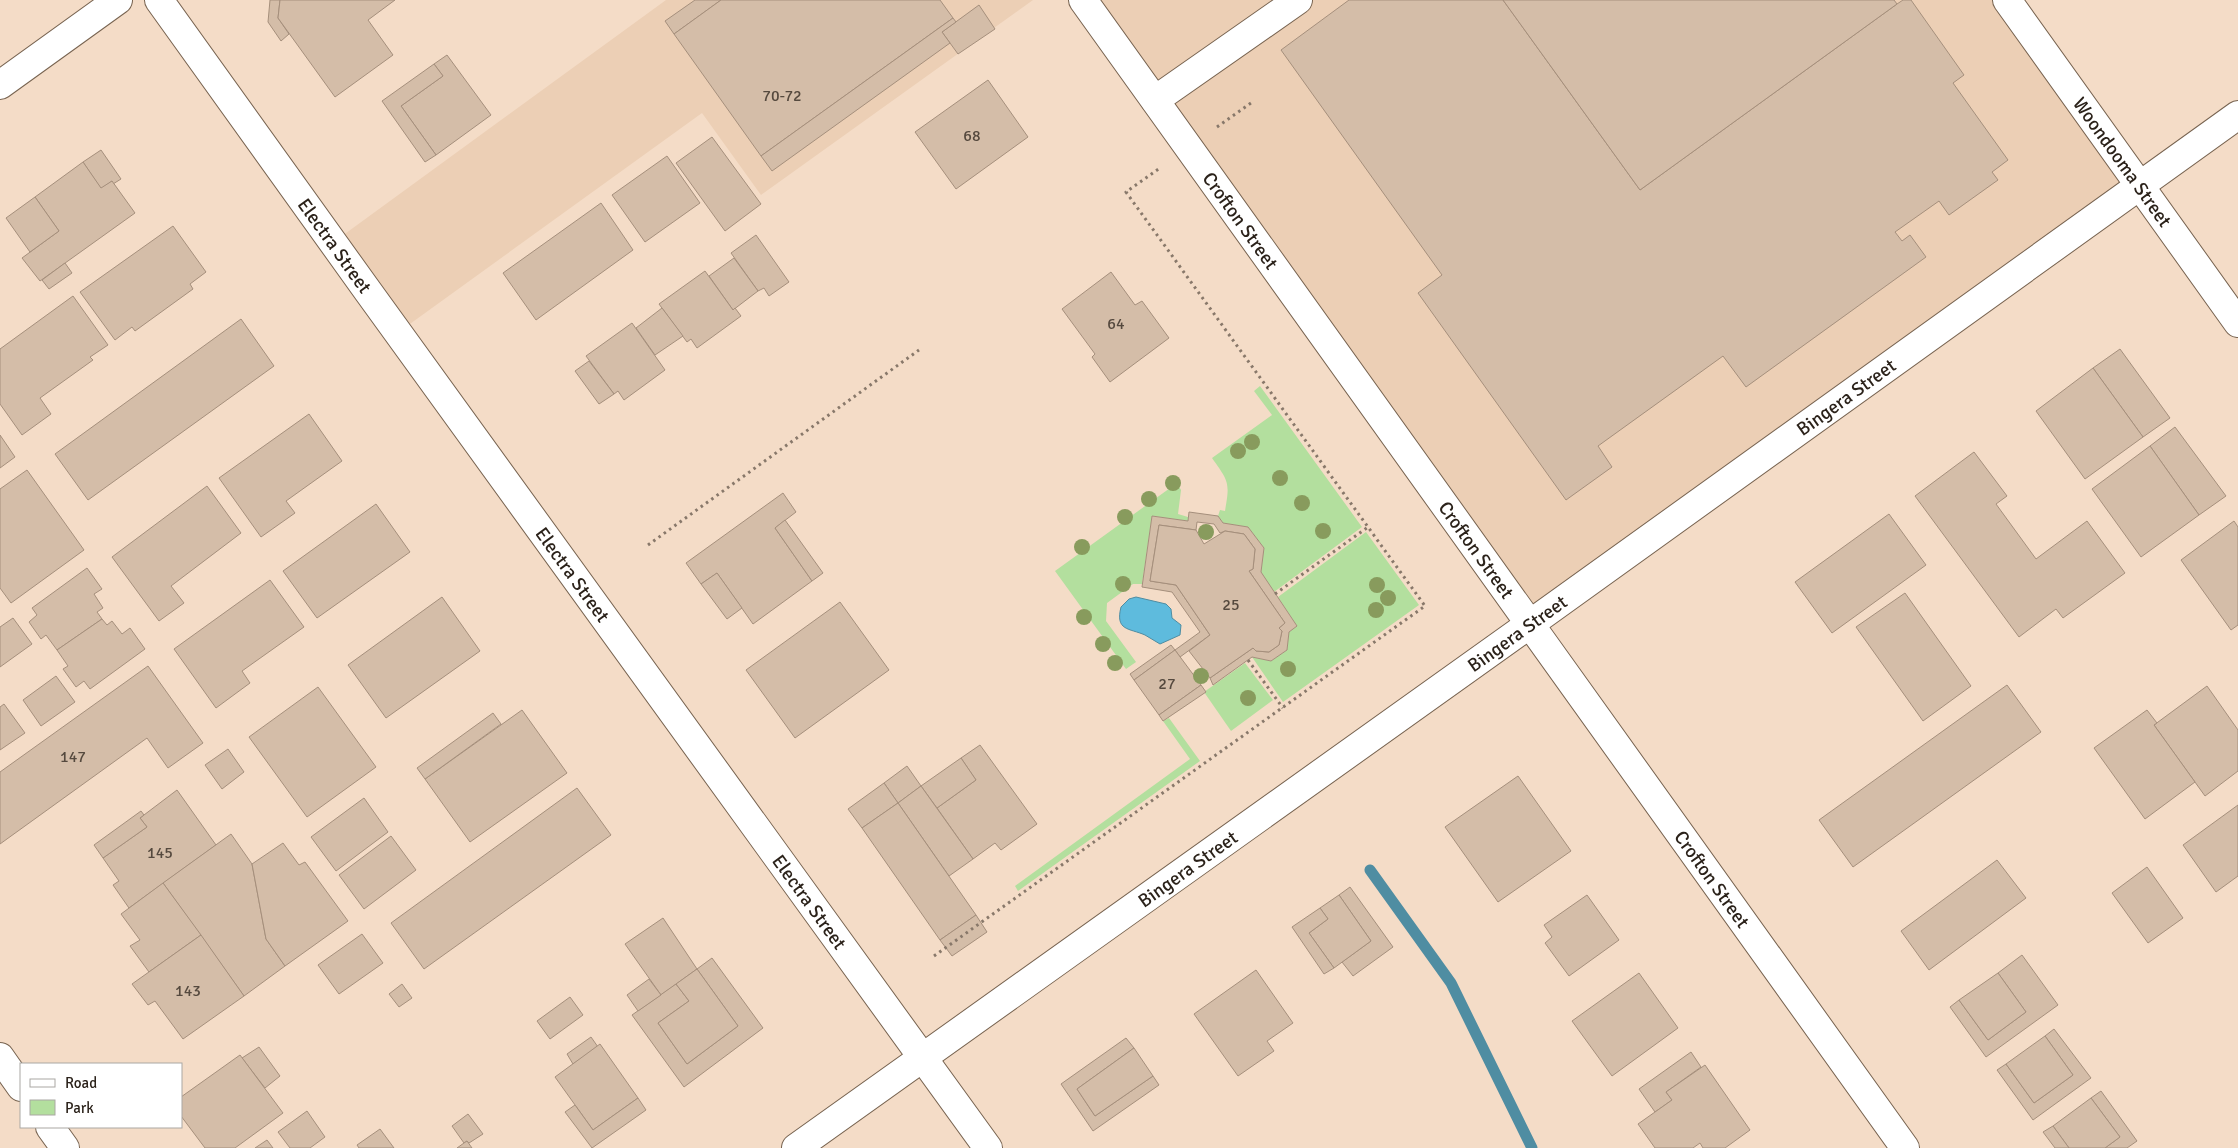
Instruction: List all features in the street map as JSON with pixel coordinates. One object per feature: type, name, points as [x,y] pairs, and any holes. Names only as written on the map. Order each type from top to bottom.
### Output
[{"type":"street","points":[[0,85],[118,0]]},
{"type":"street","name":"Electra Street","points":[[159,0],[988,1148]]},
{"type":"street","name":"Crofton Street","points":[[1083,0],[1906,1148]]},
{"type":"street","points":[[1155,100],[1298,0]]},
{"type":"street","name":"Woondooma Street","points":[[2007,0],[2238,323]]},
{"type":"street","name":"Bingera Street","points":[[796,1148],[2238,115]]},
{"type":"street","points":[[0,1057],[20,1086]]},
{"type":"street","points":[[51,1128],[65,1148]]},
{"type":"path","points":[[1216,128],[1250,103]]},
{"type":"path","points":[[934,956],[1425,606],[1126,192],[1160,168]]},
{"type":"path","points":[[648,545],[919,350]]},
{"type":"path","points":[[1275,594],[1368,527]]},
{"type":"path","points":[[1248,660],[1283,708]]},
{"type":"shaded area","points":[[666,0],[1033,0],[761,195],[702,113],[396,334],[331,244]]},
{"type":"shaded area","points":[[1078,0],[2002,0],[2138,190],[1529,632]]},
{"type":"green space","points":[[1260,386],[1362,527],[1274,592],[1261,572],[1264,548],[1248,527],[1223,523],[1218,516],[1220,510],[1225,511],[1228,488],[1222,472],[1212,458],[1272,415],[1254,391]]},
{"type":"green space","points":[[1177,483],[1181,490],[1178,514],[1188,517],[1188,521],[1152,516],[1142,584],[1133,584],[1107,603],[1106,621],[1136,662],[1126,669],[1055,571]]},
{"type":"green space","points":[[1366,532],[1419,605],[1283,702],[1252,657],[1271,661],[1287,650],[1289,632],[1297,626],[1278,597]]},
{"type":"green space","points":[[1245,663],[1273,700],[1231,731],[1204,692]]},
{"type":"green space","points":[[1169,718],[1200,761],[1018,891],[1015,886],[1190,759],[1163,721]]},
{"type":"water","points":[[1136,597],[1166,604],[1171,609],[1172,618],[1181,625],[1180,635],[1160,644],[1122,625],[1120,621],[1121,607],[1129,599]]},
{"type":"building","points":[[270,0],[280,0],[278,18],[289,34],[281,41],[268,22]]},
{"type":"building","points":[[280,0],[395,0],[368,20],[393,55],[335,97],[278,18]]},
{"type":"building","points":[[695,0],[721,0],[674,34],[665,21]]},
{"type":"building","points":[[721,0],[940,0],[953,18],[761,156],[674,34]]},
{"type":"building","points":[[1349,0],[1503,0],[1640,190],[1897,4],[1903,0],[1911,0],[1964,75],[1953,83],[2008,160],[1992,172],[1998,180],[1949,215],[1939,201],[1895,232],[1902,241],[1910,235],[1926,257],[1746,387],[1723,356],[1598,446],[1612,467],[1566,500],[1418,293],[1442,275],[1281,50]]},
{"type":"building","points":[[1503,0],[1894,0],[1897,4],[1640,190]]},
{"type":"building","points":[[979,5],[995,29],[958,54],[942,32]]},
{"type":"building","points":[[953,18],[956,22],[942,32],[950,43],[772,171],[761,156]]},
{"type":"building","points":[[447,55],[491,115],[436,155],[401,106],[443,76],[434,64]]},
{"type":"building","points":[[434,64],[443,76],[401,106],[436,155],[425,162],[382,101]]},
{"type":"building","points":[[988,80],[1028,137],[956,189],[915,132]]},
{"type":"building","points":[[712,137],[761,204],[725,231],[676,163]]},
{"type":"building","points":[[101,150],[121,179],[113,184],[112,181],[101,189],[83,162]]},
{"type":"building","points":[[667,156],[700,203],[645,242],[612,195]]},
{"type":"building","points":[[83,162],[101,188],[112,181],[135,213],[40,281],[22,258],[59,231],[35,197]]},
{"type":"building","points":[[35,197],[59,231],[30,252],[6,218]]},
{"type":"building","points":[[601,203],[633,250],[536,320],[503,273]]},
{"type":"building","points":[[173,226],[206,272],[190,284],[193,289],[135,331],[132,327],[115,340],[80,292]]},
{"type":"building","points":[[756,235],[789,282],[769,296],[764,288],[758,291],[731,253]]},
{"type":"building","points":[[734,258],[758,291],[733,310],[709,276]]},
{"type":"building","points":[[65,263],[72,273],[49,289],[42,280]]},
{"type":"building","points":[[705,271],[733,310],[735,308],[741,316],[697,348],[691,339],[687,342],[659,304]]},
{"type":"building","points":[[1111,272],[1135,305],[1142,301],[1169,338],[1110,382],[1092,357],[1095,354],[1062,309]]},
{"type":"building","points":[[73,296],[108,345],[90,357],[93,360],[40,398],[51,414],[22,435],[0,404],[0,349]]},
{"type":"building","points":[[662,308],[683,336],[655,355],[636,328]]},
{"type":"building","points":[[241,319],[274,366],[88,500],[55,454]]},
{"type":"building","points":[[632,323],[665,370],[624,400],[618,391],[614,394],[586,356]]},
{"type":"building","points":[[2120,349],[2170,418],[2143,437],[2093,368]]},
{"type":"building","points":[[589,361],[614,394],[599,404],[575,371]]},
{"type":"building","points":[[2093,368],[2143,437],[2085,479],[2036,411]]},
{"type":"building","points":[[309,414],[342,461],[286,501],[295,513],[261,537],[219,478]]},
{"type":"building","points":[[2175,427],[2226,496],[2199,515],[2150,446]]},
{"type":"building","points":[[0,435],[15,457],[0,468]]},
{"type":"building","points":[[2150,446],[2199,515],[2141,557],[2092,489]]},
{"type":"building","points":[[1974,452],[2007,496],[1996,504],[2036,559],[2087,521],[2125,573],[2063,618],[2056,609],[2019,637],[1915,496]]},
{"type":"building","points":[[27,470],[84,550],[11,603],[0,588],[0,489]]},
{"type":"building","points":[[207,486],[241,533],[171,586],[184,603],[159,621],[112,557]]},
{"type":"building","points":[[783,493],[796,512],[775,528],[812,581],[753,624],[717,573],[701,584],[686,563]]},
{"type":"building","points":[[376,504],[410,552],[317,618],[283,571]]},
{"type":"building","points":[[1189,512],[1218,516],[1223,523],[1248,527],[1264,548],[1261,572],[1297,626],[1289,632],[1287,650],[1271,661],[1252,657],[1213,685],[1210,678],[1253,648],[1256,651],[1269,652],[1279,645],[1282,631],[1279,628],[1285,623],[1249,571],[1253,569],[1255,549],[1244,534],[1225,531],[1220,533],[1214,524],[1197,522],[1196,530],[1159,525],[1150,581],[1176,585],[1210,635],[1180,657],[1175,650],[1200,632],[1172,592],[1142,587],[1152,516],[1188,521]]},
{"type":"building","points":[[1889,514],[1926,565],[1832,633],[1795,582]]},
{"type":"building","points":[[785,520],[823,573],[812,581],[775,528]]},
{"type":"building","points":[[2234,521],[2238,527],[2238,625],[2231,630],[2181,560]]},
{"type":"building","points":[[1159,525],[1196,530],[1204,544],[1225,531],[1244,534],[1255,549],[1253,569],[1249,571],[1285,623],[1279,628],[1282,631],[1279,645],[1269,652],[1256,651],[1253,648],[1210,678],[1189,651],[1210,635],[1176,585],[1150,581]]},
{"type":"building","points":[[87,568],[102,589],[94,594],[103,608],[97,612],[102,619],[57,650],[46,635],[41,639],[29,622],[37,615],[32,608]]},
{"type":"building","points":[[717,573],[742,608],[727,619],[701,584]]},
{"type":"building","points":[[270,580],[304,627],[242,671],[250,683],[216,708],[174,649]]},
{"type":"building","points":[[1905,593],[1971,686],[1923,721],[1856,627]]},
{"type":"building","points":[[442,597],[480,651],[386,718],[348,665]]},
{"type":"building","points":[[840,602],[889,670],[795,738],[746,670]]},
{"type":"building","points":[[13,618],[32,644],[0,667],[0,627]]},
{"type":"building","points":[[102,619],[107,625],[112,621],[122,634],[130,628],[145,649],[90,689],[84,681],[76,687],[63,669],[68,666],[57,650]]},
{"type":"building","points":[[1171,645],[1175,650],[1134,680],[1130,674]]},
{"type":"building","points":[[1175,650],[1201,685],[1159,715],[1134,680]]},
{"type":"building","points":[[148,666],[203,743],[168,768],[147,738],[0,844],[0,772]]},
{"type":"building","points":[[56,676],[75,702],[41,726],[23,700]]},
{"type":"building","points":[[1201,685],[1206,692],[1163,721],[1159,715]]},
{"type":"building","points":[[2007,685],[2041,732],[1853,867],[1819,820]]},
{"type":"building","points":[[2207,686],[2238,730],[2238,771],[2205,796],[2154,725]]},
{"type":"building","points":[[318,687],[376,767],[307,817],[249,737]]},
{"type":"building","points":[[4,704],[25,733],[0,750],[0,707]]},
{"type":"building","points":[[522,710],[567,773],[470,842],[425,779]]},
{"type":"building","points":[[2147,710],[2157,723],[2154,725],[2195,782],[2145,819],[2094,748]]},
{"type":"building","points":[[493,713],[501,724],[425,779],[417,768]]},
{"type":"building","points":[[980,745],[1037,824],[1001,850],[995,843],[973,859],[937,808],[976,780],[961,758]]},
{"type":"building","points":[[228,749],[244,772],[222,789],[205,765]]},
{"type":"building","points":[[961,758],[976,780],[937,808],[921,786]]},
{"type":"building","points":[[907,766],[921,786],[898,803],[884,783]]},
{"type":"building","points":[[1518,776],[1571,851],[1498,902],[1445,827]]},
{"type":"building","points":[[884,783],[898,803],[862,828],[848,809]]},
{"type":"building","points":[[921,786],[973,859],[949,876],[898,803]]},
{"type":"building","points":[[577,788],[611,835],[424,969],[391,923]]},
{"type":"building","points":[[177,790],[216,845],[129,908],[113,885],[119,881],[103,858],[147,827],[140,818]]},
{"type":"building","points":[[364,798],[388,832],[336,871],[311,837]]},
{"type":"building","points":[[898,803],[976,915],[940,940],[862,828]]},
{"type":"building","points":[[2238,805],[2238,876],[2216,892],[2183,845]]},
{"type":"building","points":[[141,811],[144,815],[140,818],[147,827],[103,858],[94,845]]},
{"type":"building","points":[[231,834],[252,864],[266,939],[285,966],[244,996],[163,883]]},
{"type":"building","points":[[391,836],[416,870],[364,909],[339,875]]},
{"type":"building","points":[[283,843],[299,865],[305,862],[348,921],[285,966],[266,939],[252,864]]},
{"type":"building","points":[[1997,860],[2026,898],[1929,970],[1901,931]]},
{"type":"building","points":[[2147,867],[2183,918],[2148,943],[2112,893]]},
{"type":"building","points":[[163,883],[201,935],[149,972],[130,946],[140,940],[121,914]]},
{"type":"building","points":[[1350,887],[1393,947],[1353,976],[1342,962],[1371,941],[1339,895]]},
{"type":"building","points":[[1339,895],[1371,941],[1334,968],[1309,933],[1328,919],[1320,908]]},
{"type":"building","points":[[1587,895],[1619,940],[1569,976],[1545,943],[1552,937],[1544,925]]},
{"type":"building","points":[[1320,908],[1328,919],[1309,933],[1334,968],[1324,974],[1292,927]]},
{"type":"building","points":[[976,915],[987,932],[952,956],[940,940]]},
{"type":"building","points":[[663,918],[697,969],[661,995],[625,944]]},
{"type":"building","points":[[362,934],[383,963],[339,994],[318,965]]},
{"type":"building","points":[[201,935],[244,996],[183,1039],[155,1001],[148,1005],[132,984]]},
{"type":"building","points":[[2022,955],[2058,1005],[1986,1057],[1950,1007],[1959,1000],[1988,1040],[2026,1012],[1998,973]]},
{"type":"building","points":[[712,958],[763,1028],[684,1087],[632,1015],[676,984],[689,1001],[658,1023],[687,1064],[738,1026],[697,969]]},
{"type":"building","points":[[697,969],[738,1026],[687,1064],[658,1023],[689,1001],[676,984]]},
{"type":"building","points":[[1256,970],[1293,1023],[1267,1041],[1274,1051],[1238,1076],[1194,1014]]},
{"type":"building","points":[[1639,973],[1678,1028],[1612,1076],[1572,1021]]},
{"type":"building","points":[[1998,973],[2026,1012],[1988,1040],[1959,1000]]},
{"type":"building","points":[[649,979],[661,995],[638,1011],[627,995]]},
{"type":"building","points":[[402,984],[412,998],[399,1007],[389,994]]},
{"type":"building","points":[[570,997],[583,1015],[550,1039],[537,1021]]},
{"type":"building","points":[[2054,1029],[2091,1078],[2033,1120],[1997,1070],[2006,1064],[2034,1103],[2073,1075],[2045,1036]]},
{"type":"building","points":[[2045,1036],[2073,1075],[2034,1103],[2006,1064]]},
{"type":"building","points":[[591,1037],[598,1047],[573,1064],[567,1054]]},
{"type":"building","points":[[1126,1038],[1134,1048],[1077,1089],[1095,1116],[1153,1076],[1159,1085],[1093,1131],[1061,1084]]},
{"type":"building","points":[[600,1044],[638,1098],[593,1130],[555,1077]]},
{"type":"building","points":[[259,1047],[280,1076],[265,1088],[242,1058]]},
{"type":"building","points":[[1134,1048],[1153,1076],[1095,1116],[1077,1089]]},
{"type":"building","points":[[1691,1052],[1701,1067],[1666,1092],[1672,1100],[1655,1112],[1639,1089]]},
{"type":"building","points":[[240,1055],[283,1113],[235,1148],[205,1148],[182,1117],[182,1096]]},
{"type":"building","points":[[1705,1065],[1750,1130],[1725,1148],[1703,1148],[1700,1143],[1693,1148],[1655,1148],[1638,1124],[1672,1100],[1666,1092]]},
{"type":"building","points":[[2101,1091],[2137,1141],[2127,1148],[2105,1148],[2120,1137],[2091,1098]]},
{"type":"building","points":[[638,1098],[646,1110],[592,1148],[565,1112],[575,1105],[593,1130]]},
{"type":"building","points":[[2091,1098],[2120,1137],[2105,1148],[2069,1148],[2053,1126]]},
{"type":"building","points":[[307,1111],[325,1137],[310,1148],[290,1148],[278,1132]]},
{"type":"building","points":[[468,1114],[483,1134],[469,1143],[467,1141],[464,1143],[452,1126]]},
{"type":"building","points":[[2053,1126],[2069,1148],[2055,1148],[2043,1132]]},
{"type":"building","points":[[380,1129],[394,1148],[359,1148],[357,1145]]},
{"type":"building","points":[[267,1140],[273,1148],[255,1148]]},
{"type":"building","points":[[467,1141],[472,1148],[457,1148],[464,1143]]},
{"type":"waterway","points":[[1370,870],[1451,983],[1532,1148]]}]
